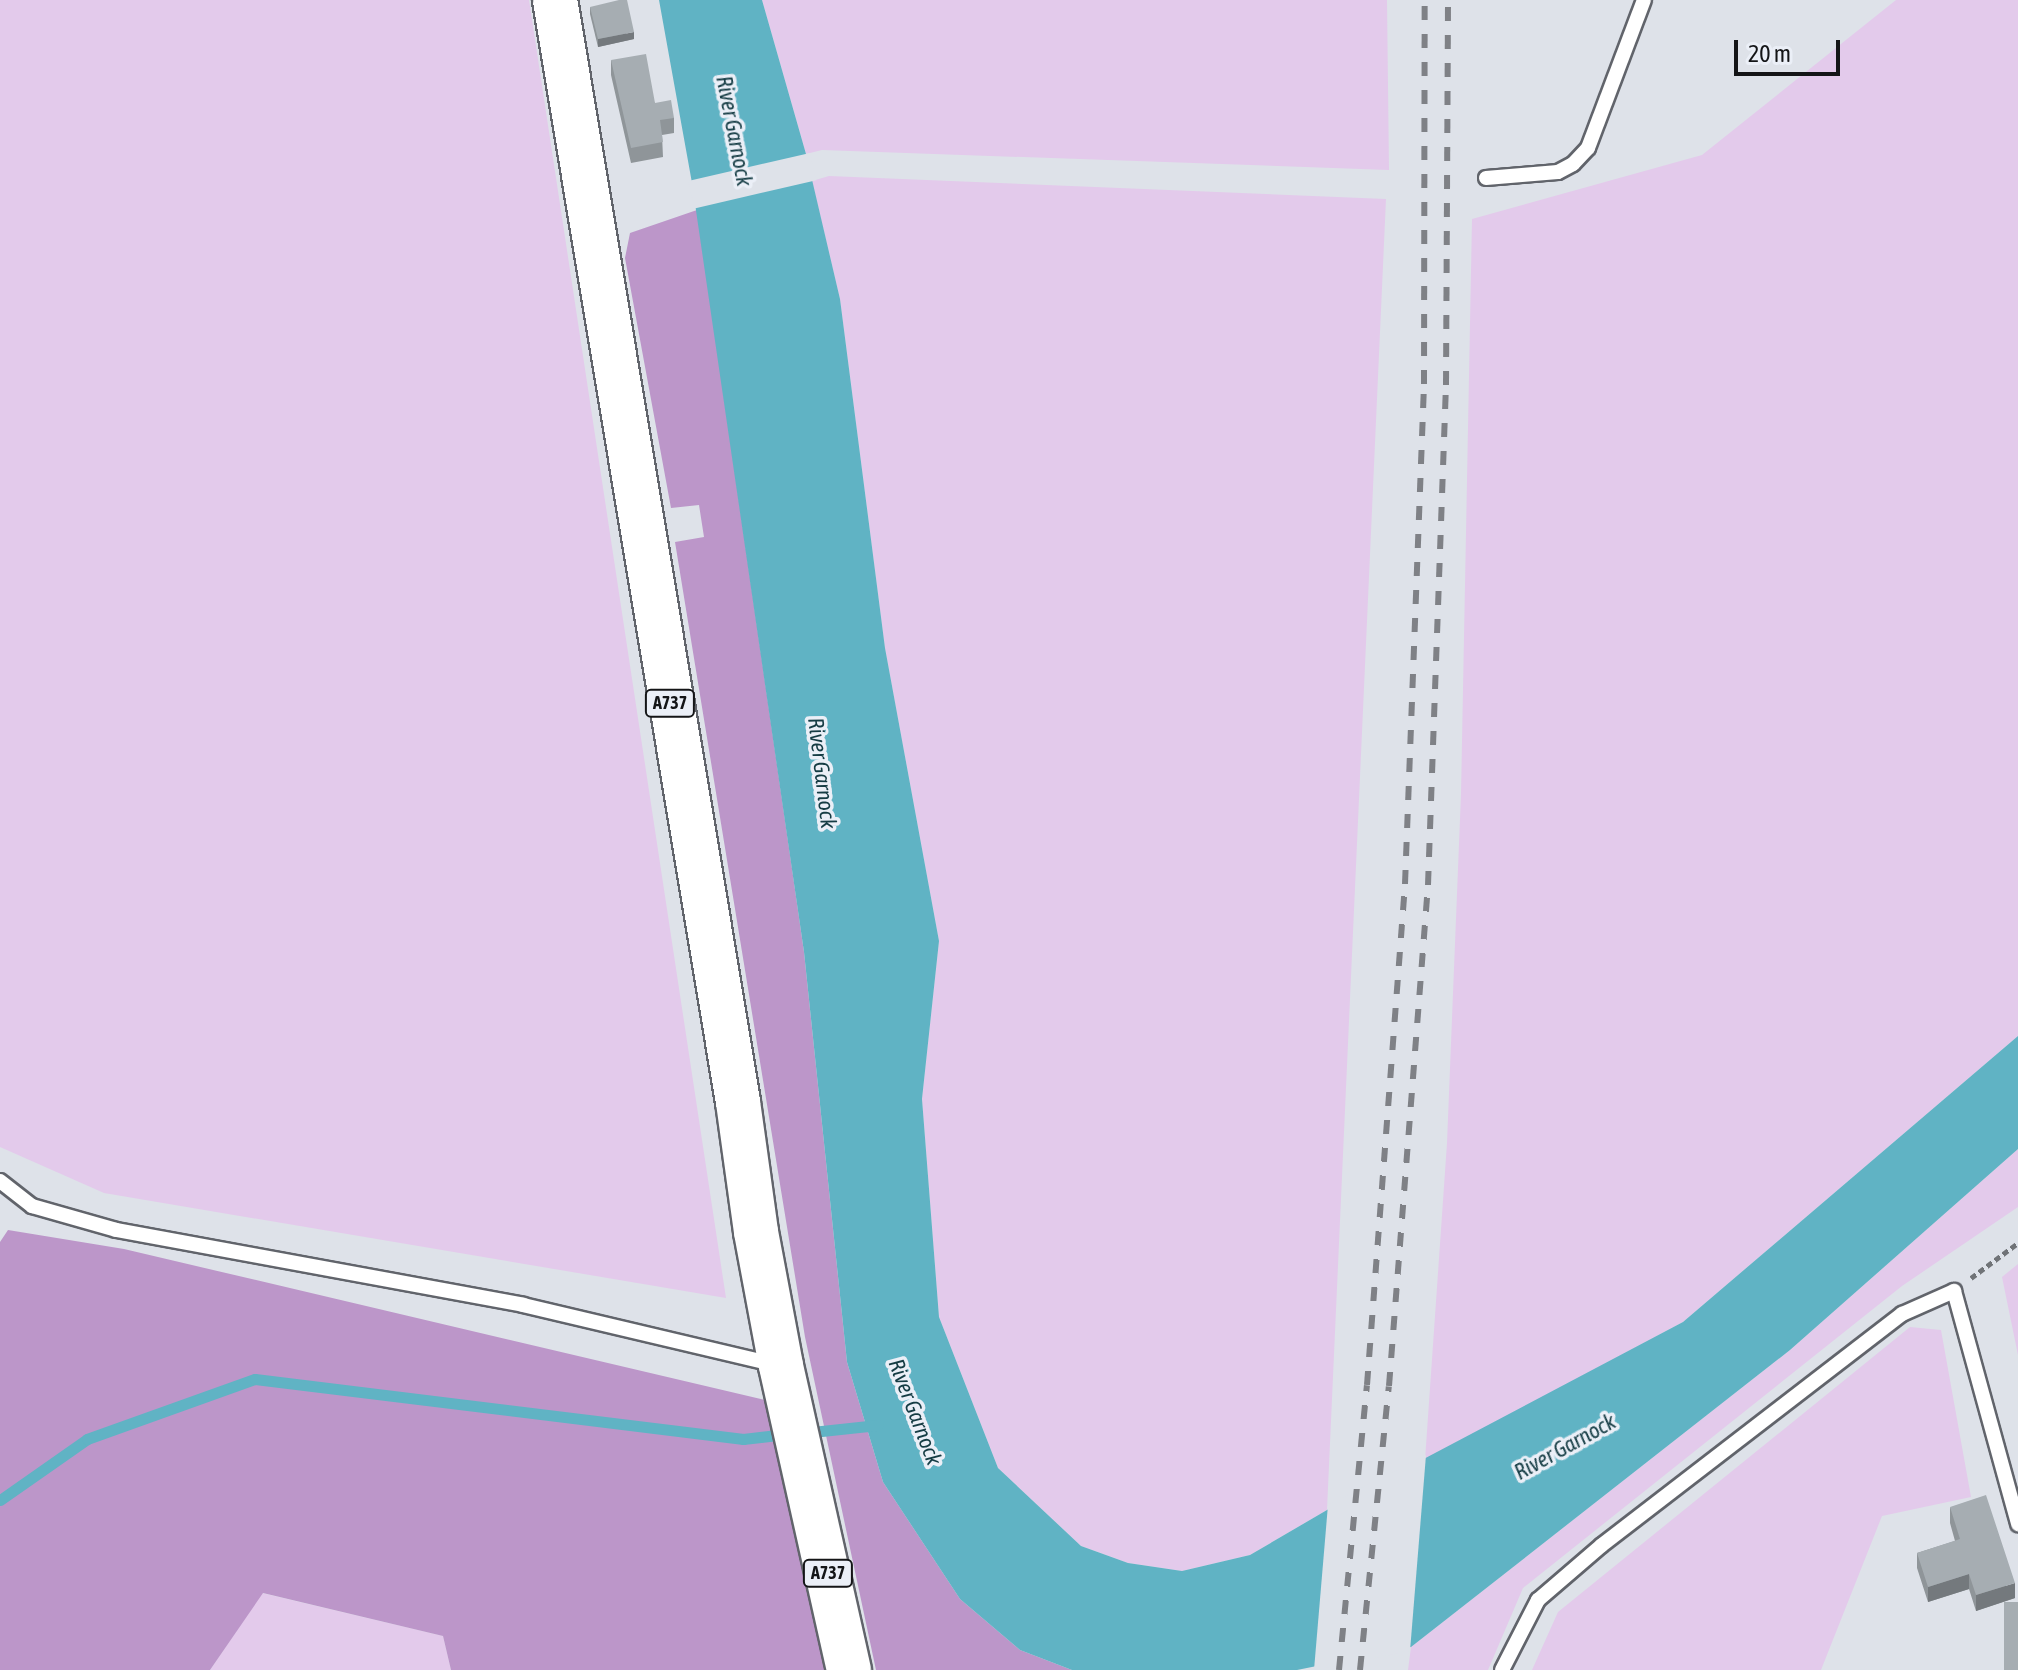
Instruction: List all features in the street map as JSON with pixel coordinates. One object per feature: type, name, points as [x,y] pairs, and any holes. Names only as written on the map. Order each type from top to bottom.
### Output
[{"type":"highway","name":"A737","points":[[555,0],[785,1385],[849,1670]]},
{"type":"lane","points":[[1486,178],[1558,172],[1573,164],[1588,148],[1644,0]]},
{"type":"lane","points":[[0,1181],[32,1206],[116,1230],[523,1305],[785,1385]]},
{"type":"lane","points":[[1502,1670],[1538,1600],[1602,1545],[1902,1314],[1954,1291],[2018,1524]]},
{"type":"path","points":[[1954,1291],[2018,1243]]},
{"type":"shaded area","points":[[0,0],[529,0],[726,1298],[104,1193],[0,1147]]},
{"type":"shaded area","points":[[762,0],[1387,0],[1389,170],[822,150],[806,154]]},
{"type":"shaded area","points":[[1896,0],[2018,0],[2018,1036],[1683,1322],[1425,1460],[1447,1143],[1461,794],[1472,219],[1702,155]]},
{"type":"shaded area","points":[[829,176],[1386,199],[1327,1510],[1250,1555],[1182,1571],[1128,1563],[1081,1546],[998,1468],[939,1317],[922,1099],[939,941],[885,648],[840,299],[812,181]]},
{"type":"shaded area","points":[[697,210],[804,952],[847,1362],[883,1482],[960,1599],[1020,1650],[1072,1670],[876,1670],[805,1337],[675,542],[704,537],[699,505],[671,508],[625,258],[630,233]]},
{"type":"shaded area","points":[[2018,1149],[2018,1207],[1902,1286],[1523,1588],[1488,1670],[1408,1670],[1411,1647],[1790,1350]]},
{"type":"shaded area","points":[[8,1230],[124,1249],[765,1400],[829,1670],[451,1670],[443,1636],[263,1593],[210,1670],[0,1670],[0,1242]]},
{"type":"shaded area","points":[[2018,1264],[2018,1355],[2002,1277]]},
{"type":"shaded area","points":[[1910,1327],[1941,1330],[1971,1497],[1882,1516],[1821,1670],[1532,1670],[1558,1612]]},
{"type":"shaded area","points":[[262,1593],[443,1636],[451,1670],[210,1670]]},
{"type":"water","name":"River Garnock","points":[[659,0],[762,0],[806,154],[840,299],[885,648],[939,941],[922,1099],[939,1317],[998,1468],[1081,1546],[1128,1563],[1182,1571],[1250,1555],[1327,1510],[1683,1322],[2018,1036],[2018,1149],[1790,1350],[1411,1647],[1297,1670],[1072,1670],[1020,1650],[960,1599],[883,1482],[847,1362],[804,952],[692,183]]},
{"type":"pier","points":[[810,153],[816,180],[695,208],[688,181]]},
{"type":"pier","points":[[1426,1455],[1410,1651],[1314,1670],[1328,1505]]},
{"type":"building","points":[[627,0],[634,32],[598,39],[590,7]]},
{"type":"building","points":[[646,54],[655,103],[671,100],[674,118],[660,120],[663,142],[631,148],[611,60]]},
{"type":"building","points":[[1986,1495],[2015,1583],[1976,1595],[1969,1574],[1928,1587],[1917,1553],[1960,1539],[1950,1507]]},
{"type":"building","points":[[2004,1602],[2018,1602],[2018,1670],[2004,1670]]},
{"type":"waterway","points":[[0,1500],[87,1439],[255,1379],[743,1439],[786,1434]]},
{"type":"waterway","points":[[803,1433],[878,1425]]},
{"type":"railway","points":[[1339,1670],[1367,1385],[1405,884],[1424,384],[1425,0]]},
{"type":"railway","points":[[1360,1670],[1389,1386],[1428,885],[1446,385],[1448,0]]}]
